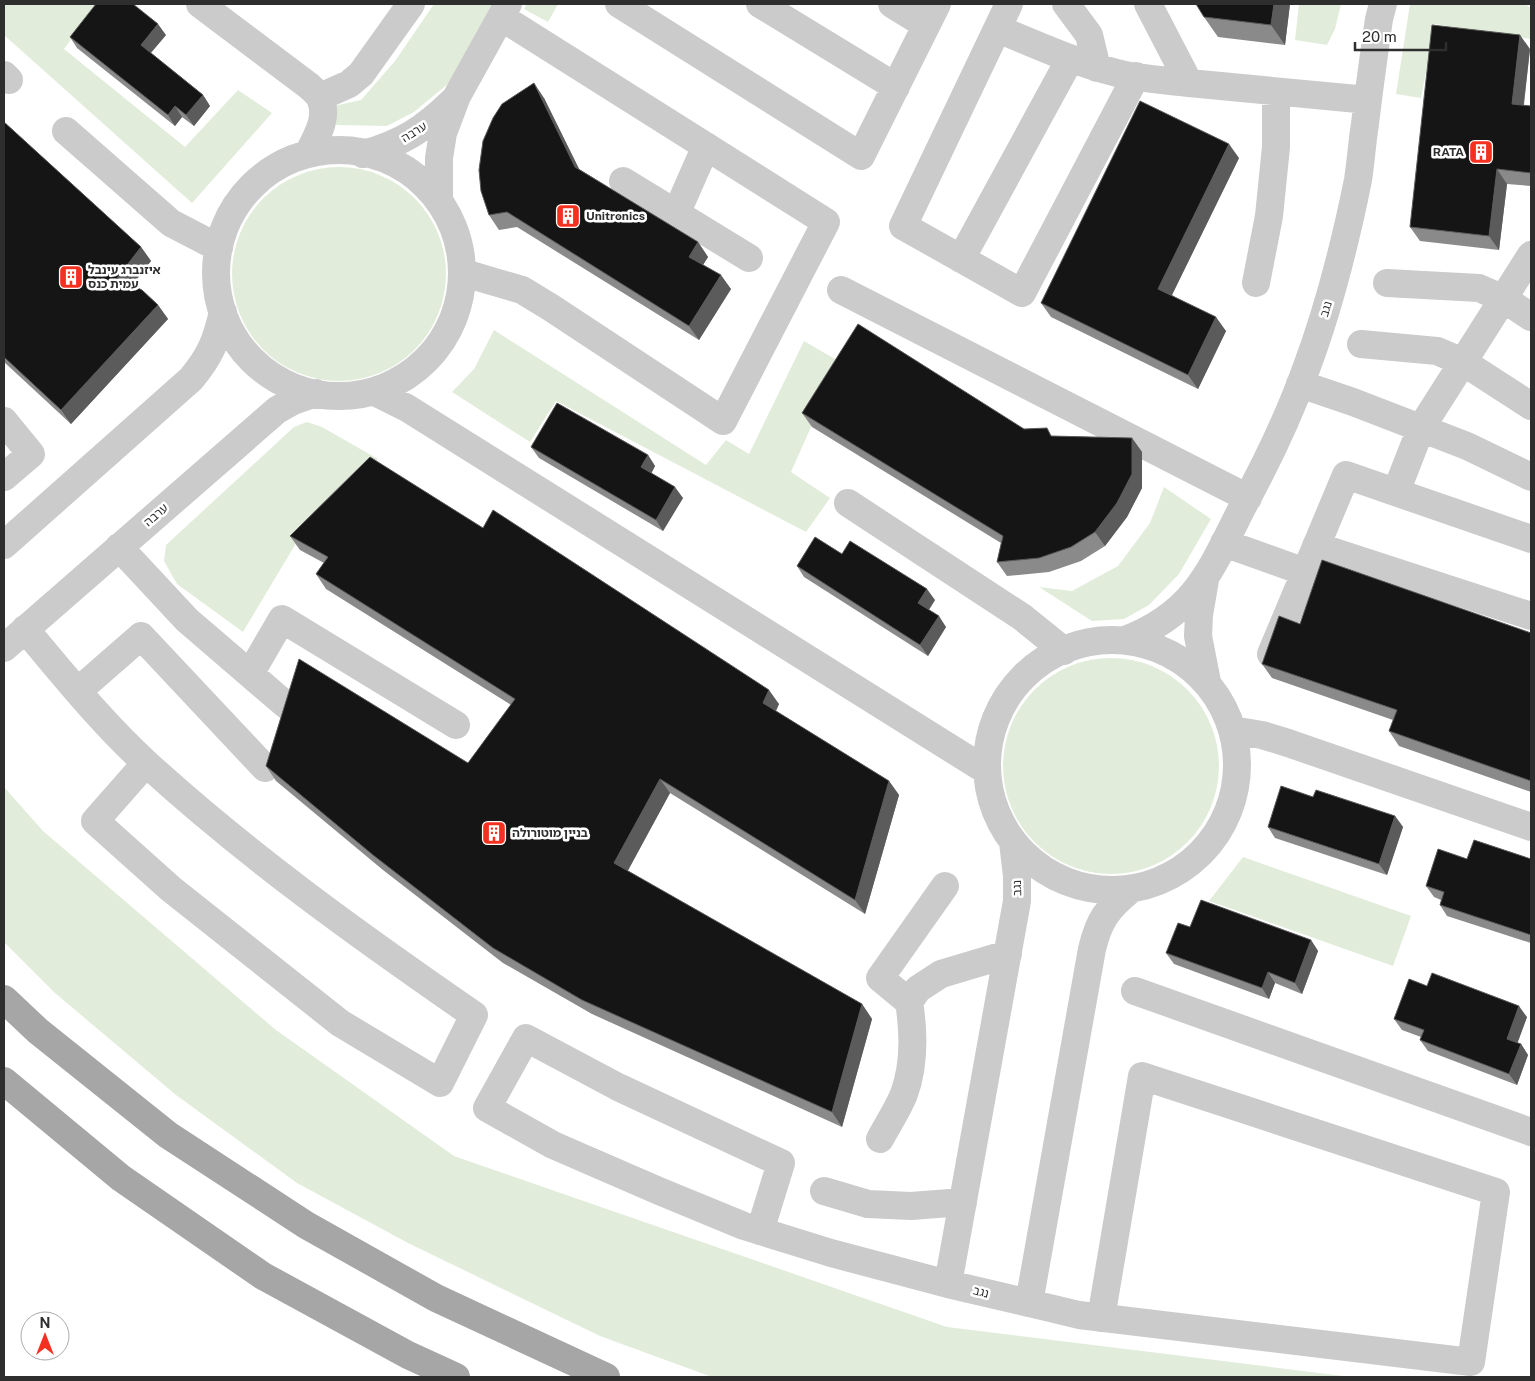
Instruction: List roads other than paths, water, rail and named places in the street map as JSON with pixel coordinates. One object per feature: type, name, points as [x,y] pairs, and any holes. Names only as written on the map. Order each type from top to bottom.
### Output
[{"type":"main road","points":[[4,999],[38,1031],[168,1135],[306,1225],[436,1298],[606,1377]]},
{"type":"main road","points":[[4,1081],[121,1178],[263,1276],[408,1356],[456,1377]]},
{"type":"street","points":[[200,4],[309,86],[320,97],[322,126],[308,154]]},
{"type":"street","points":[[320,97],[348,84],[361,74],[411,4]]},
{"type":"street","points":[[760,4],[896,87]]},
{"type":"street","points":[[636,8],[861,156],[932,15],[892,4]]},
{"type":"street","points":[[1009,4],[903,226],[961,259],[1022,293],[1136,76]]},
{"type":"street","points":[[1066,4],[1089,35],[1097,68]]},
{"type":"street","points":[[1148,4],[1189,83]]},
{"type":"street","name":"נגב","points":[[1125,640],[1163,622],[1182,606],[1206,578],[1248,498],[1300,384],[1326,308],[1346,238],[1358,178],[1379,9]]},
{"type":"street","points":[[464,274],[522,290],[550,306],[723,421],[826,222],[706,146],[505,10]]},
{"type":"street","name":"ערבה","points":[[439,200],[439,158],[442,133],[457,96],[505,10]]},
{"type":"street","points":[[998,29],[1070,59],[1097,68],[1136,76],[1189,83],[1368,100]]},
{"type":"street","points":[[961,259],[1070,59]]},
{"type":"street","points":[[1256,283],[1269,216],[1276,147],[1276,92]]},
{"type":"street","name":"ערבה","points":[[363,154],[388,147],[412,135],[435,118],[457,96]]},
{"type":"street","points":[[66,131],[170,223],[219,248]]},
{"type":"street","points":[[676,214],[706,146]]},
{"type":"street","points":[[344,150],[363,154],[379,156],[411,172],[439,200],[457,234],[464,274],[457,312],[439,347],[411,375],[375,392],[336,397],[297,389],[268,375],[244,353],[227,325],[217,291],[217,255],[227,221],[247,191],[275,168],[308,154],[344,150]]},
{"type":"street","points":[[623,181],[749,258]]},
{"type":"street","points":[[1396,492],[1422,428],[1531,255]]},
{"type":"street","points":[[1387,283],[1479,288],[1504,299],[1531,317]]},
{"type":"street","points":[[841,290],[1248,498]]},
{"type":"street","points":[[4,545],[191,379],[206,362],[216,341],[223,312]]},
{"type":"street","points":[[1361,344],[1437,351],[1463,362],[1531,406]]},
{"type":"street","points":[[1300,384],[1422,428],[1467,446],[1531,476]]},
{"type":"street","points":[[375,392],[407,408],[987,770]]},
{"type":"street","name":"ערבה","points":[[4,648],[277,410],[293,401],[316,393]]},
{"type":"street","points":[[4,421],[32,454],[4,477]]},
{"type":"street","points":[[1266,667],[1346,475],[1531,539]]},
{"type":"street","points":[[848,503],[1022,617],[1064,651]]},
{"type":"street","points":[[1224,543],[1305,572]]},
{"type":"street","points":[[1316,546],[1531,616]]},
{"type":"street","points":[[118,547],[187,620],[286,706]]},
{"type":"street","name":"נגב","points":[[1206,578],[1199,615],[1198,636],[1207,682]]},
{"type":"street","points":[[250,674],[282,619],[456,725]]},
{"type":"street","points":[[25,629],[78,691],[146,763],[236,840],[317,905],[474,1016],[440,1083],[340,1023],[171,890],[95,821],[146,763]]},
{"type":"street","points":[[78,691],[141,636],[265,768]]},
{"type":"street","points":[[1125,640],[1156,647],[1183,662],[1207,682],[1228,715],[1237,753],[1235,792],[1221,828],[1197,858],[1164,880],[1130,890],[1094,890],[1061,881],[1029,861],[1004,832],[989,798],[985,758],[994,718],[1015,684],[1046,657],[1064,651],[1084,642],[1125,640]]},
{"type":"street","points":[[1232,730],[1288,743],[1531,827]]},
{"type":"street","name":"נגב","points":[[1013,842],[1017,876],[1017,901],[948,1284],[1079,1315],[1101,1318],[1471,1362],[1496,1192],[1142,1076],[1101,1318]]},
{"type":"street","points":[[880,1139],[904,1094],[913,1059],[913,1027],[909,1002],[880,978],[944,886]]},
{"type":"street","points":[[1029,1303],[1092,949],[1102,920],[1112,906],[1130,890]]},
{"type":"street","points":[[909,1002],[918,989],[941,974],[1008,954]]},
{"type":"street","points":[[1135,991],[1531,1132]]},
{"type":"street","points":[[760,1231],[781,1163],[636,1096],[526,1038],[487,1108],[553,1145],[659,1191],[760,1231],[831,1253],[948,1284]]},
{"type":"street","points":[[824,1191],[868,1204],[911,1206],[963,1202]]},
{"type":"place","name":"RATA","points":[[1481,152]]},
{"type":"place","name":"Unitronics","points":[[568,216]]},
{"type":"place","name":"איזנברג עינבל עמית כנס","points":[[71,277]]},
{"type":"place","name":"בניין מוטורולה","points":[[494,833]]}]
